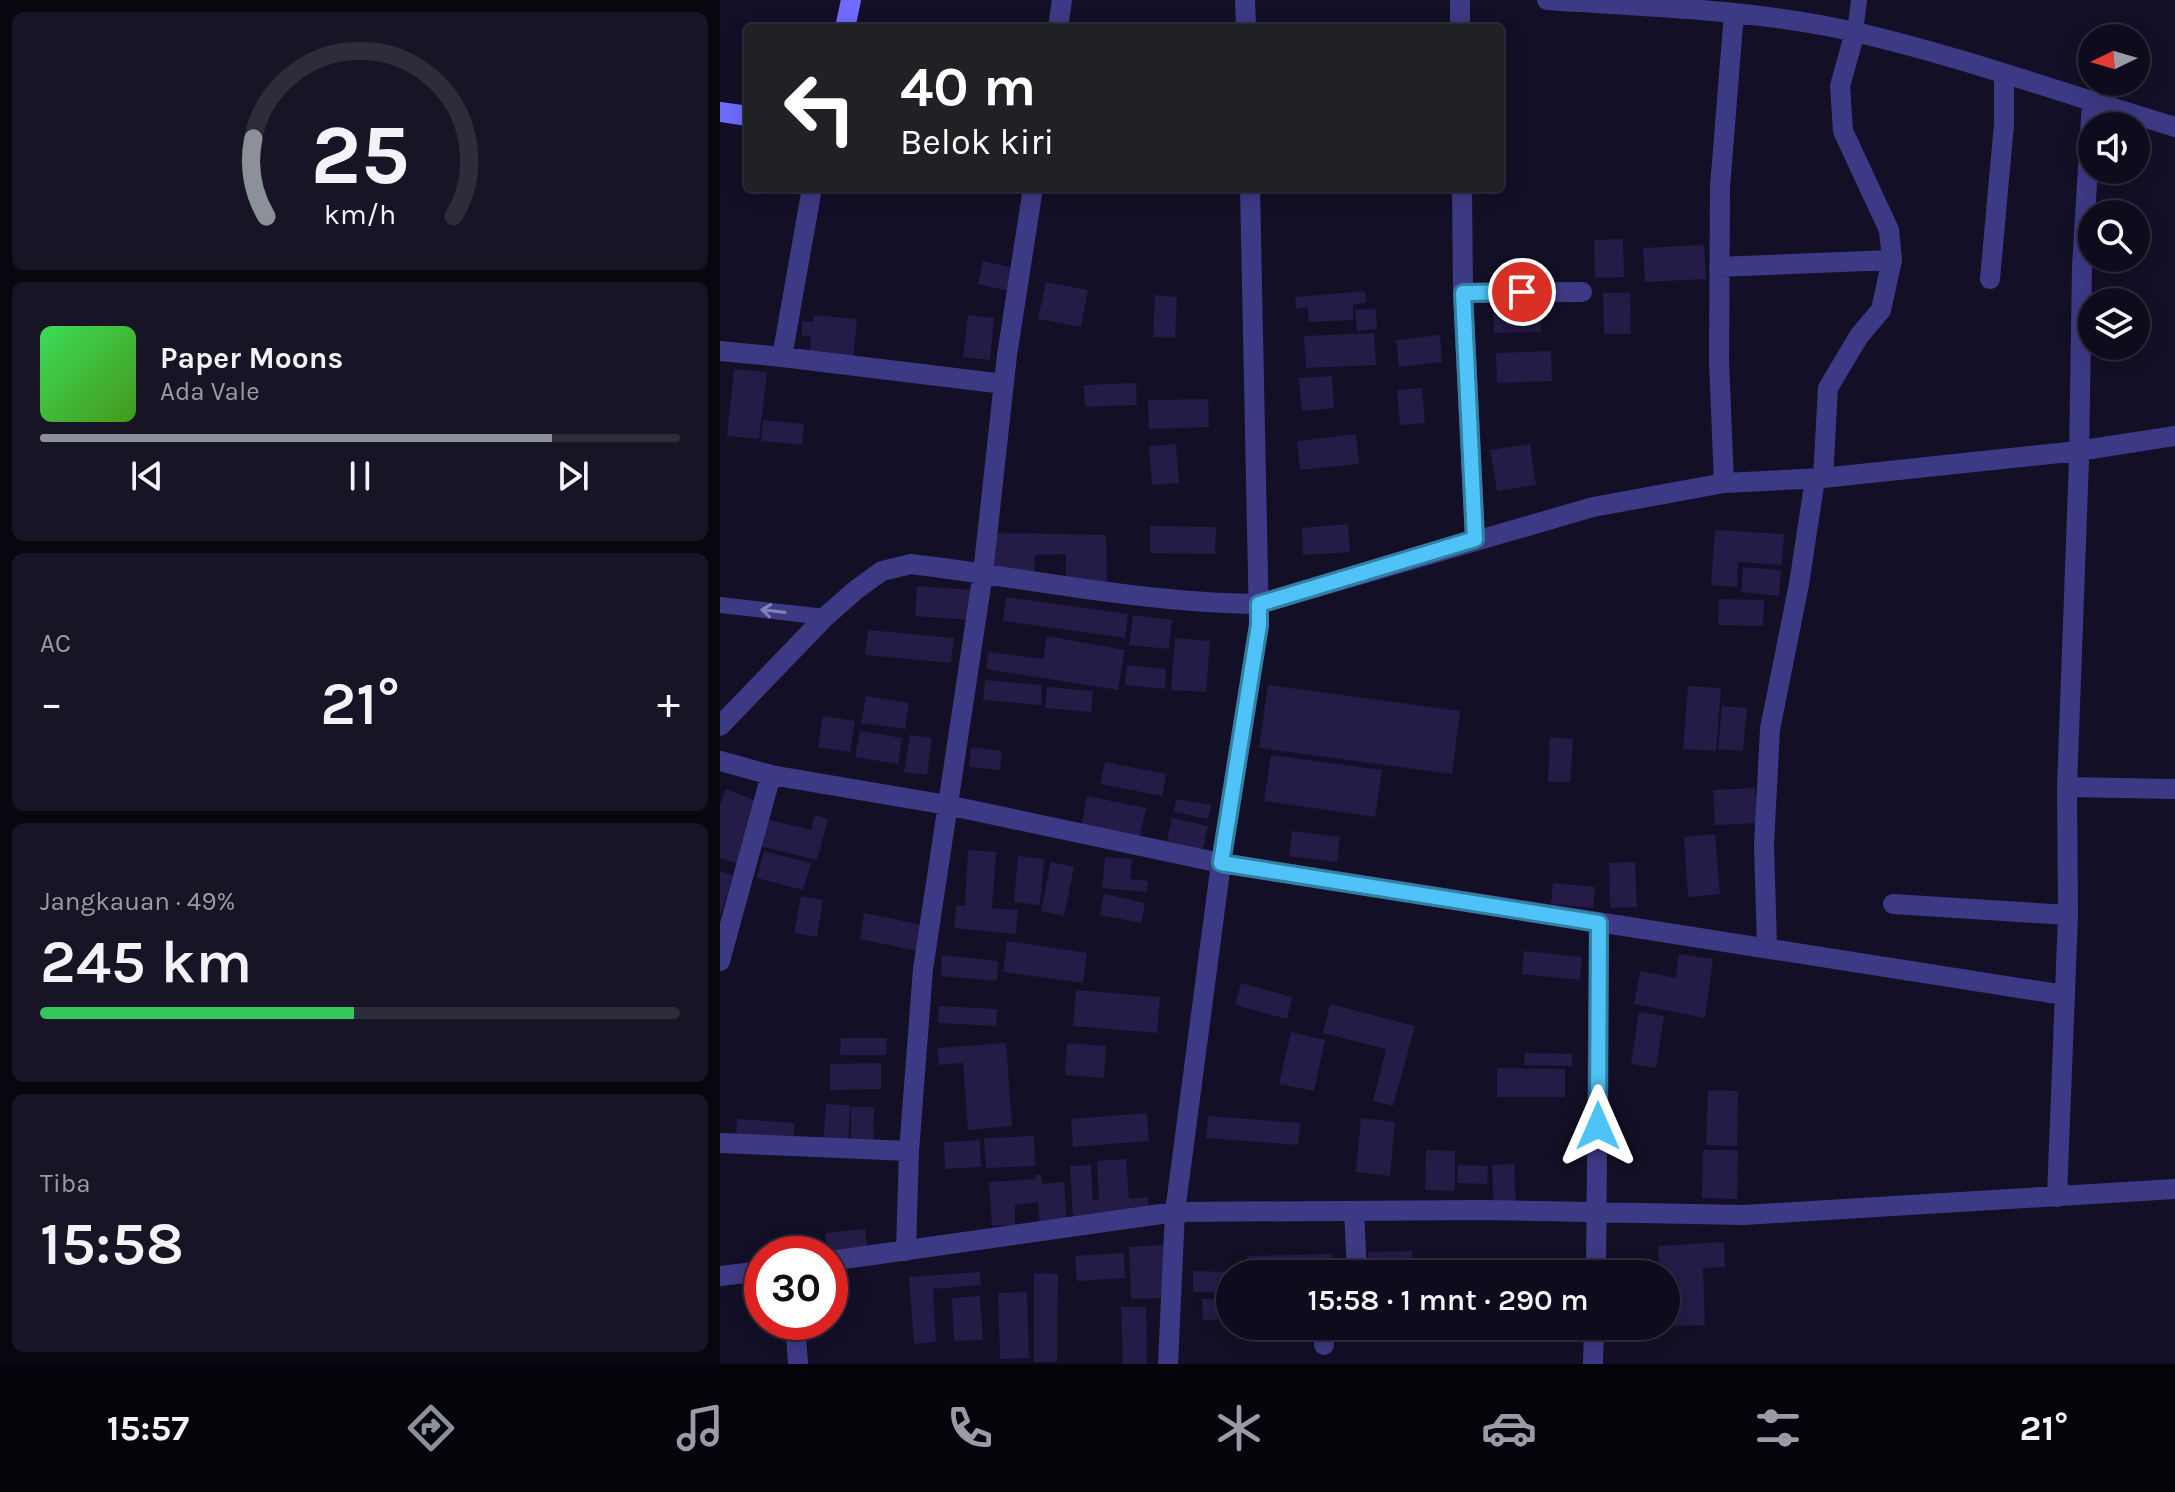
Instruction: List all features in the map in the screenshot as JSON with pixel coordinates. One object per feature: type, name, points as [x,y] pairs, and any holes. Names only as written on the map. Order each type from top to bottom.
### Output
[{"type":"main road","points":[[846,24],[851,0]]},
{"type":"main road","points":[[720,112],[744,115]]},
{"type":"street","points":[[1059,24],[1062,0]]},
{"type":"street","points":[[1245,0],[1246,24]]},
{"type":"street","points":[[1460,0],[1460,24]]},
{"type":"street","points":[[1547,0],[1734,13],[1855,32],[2175,127]]},
{"type":"street","points":[[1724,483],[1719,362],[1720,187],[1734,13]]},
{"type":"street","points":[[1767,947],[1764,844],[1770,729],[1816,489],[1828,388],[1859,336],[1881,310],[1892,260],[1889,230],[1843,131],[1840,86],[1855,32]]},
{"type":"street","points":[[1990,279],[2004,124],[2004,75]]},
{"type":"street","points":[[2057,1197],[2068,915],[2067,787],[2082,266],[2092,102]]},
{"type":"street","points":[[782,357],[811,192]]},
{"type":"street","points":[[906,1251],[909,1151],[923,969],[983,573],[1004,384],[1032,192]]},
{"type":"street","points":[[1168,1364],[1175,1212],[1221,863],[1259,614],[1250,192]]},
{"type":"street","points":[[1462,192],[1463,293],[1475,539]]},
{"type":"street","points":[[1719,267],[1892,260]]},
{"type":"street","points":[[1463,293],[1582,292]]},
{"type":"street","points":[[720,351],[1004,384]]},
{"type":"street","points":[[720,726],[825,617],[882,571],[911,564],[1259,614],[1475,539],[1593,507],[1724,483],[1816,489],[2175,436]]},
{"type":"street","points":[[720,761],[771,775],[947,805],[1221,863],[2064,995]]},
{"type":"street","points":[[720,961],[771,775]]},
{"type":"street","points":[[2067,787],[2175,789]]},
{"type":"street","points":[[1893,904],[2068,915]]},
{"type":"street","points":[[1596,1260],[1599,923]]},
{"type":"street","points":[[720,1143],[909,1151]]},
{"type":"street","points":[[848,1259],[1175,1212],[1483,1210],[1744,1215],[2175,1189]]},
{"type":"street","points":[[1354,1212],[1356,1260]]},
{"type":"street","points":[[720,1276],[744,1273]]},
{"type":"street","points":[[796,1340],[798,1364]]},
{"type":"street","points":[[1593,1364],[1594,1340]]},
{"type":"lane","points":[[1855,32],[1859,0]]},
{"type":"lane","points":[[720,605],[825,617]]},
{"type":"building","points":[[1623,239],[1624,277],[1595,278],[1594,240]]},
{"type":"building","points":[[1704,245],[1706,279],[1645,282],[1643,248]]},
{"type":"building","points":[[983,261],[1018,269],[1013,292],[978,284]]},
{"type":"building","points":[[1046,282],[1088,290],[1081,327],[1038,319]]},
{"type":"building","points":[[1365,291],[1366,303],[1353,304],[1353,320],[1309,322],[1308,307],[1296,309],[1295,297]]},
{"type":"building","points":[[1603,293],[1630,293],[1631,334],[1604,334]]},
{"type":"building","points":[[1155,295],[1177,297],[1175,338],[1153,337]]},
{"type":"building","points":[[1540,297],[1541,332],[1494,333],[1493,299]]},
{"type":"building","points":[[1376,309],[1377,329],[1357,331],[1355,310]]},
{"type":"building","points":[[814,315],[857,319],[853,361],[810,357],[811,337],[802,336],[802,321],[813,322]]},
{"type":"building","points":[[968,315],[994,318],[990,360],[963,357]]},
{"type":"building","points":[[1374,333],[1376,365],[1306,368],[1304,336]]},
{"type":"building","points":[[1440,335],[1442,362],[1399,367],[1396,340]]},
{"type":"building","points":[[1551,351],[1552,381],[1497,383],[1496,353]]},
{"type":"building","points":[[734,369],[767,372],[759,439],[727,436]]},
{"type":"building","points":[[1332,376],[1334,408],[1302,411],[1299,378]]},
{"type":"building","points":[[1136,383],[1137,405],[1085,407],[1084,385]]},
{"type":"building","points":[[1422,388],[1425,423],[1400,425],[1397,390]]},
{"type":"building","points":[[1208,399],[1209,427],[1149,429],[1148,400]]},
{"type":"building","points":[[763,420],[804,424],[802,445],[761,441]]},
{"type":"building","points":[[1356,434],[1359,464],[1300,470],[1297,441]]},
{"type":"building","points":[[1176,444],[1179,483],[1152,485],[1149,446]]},
{"type":"building","points":[[1530,444],[1536,485],[1497,491],[1490,450]]},
{"type":"building","points":[[1348,524],[1350,552],[1303,555],[1302,528]]},
{"type":"building","points":[[1150,526],[1216,527],[1215,554],[1150,553]]},
{"type":"building","points":[[1715,530],[1784,534],[1782,565],[1738,562],[1737,587],[1711,585]]},
{"type":"building","points":[[996,533],[1106,535],[1107,581],[1066,582],[1066,554],[1035,555],[1034,573],[993,571]]},
{"type":"building","points":[[1743,567],[1781,570],[1779,596],[1741,592]]},
{"type":"building","points":[[917,586],[973,590],[971,620],[915,616]]},
{"type":"building","points":[[1006,597],[1128,614],[1125,638],[1003,621]]},
{"type":"building","points":[[1719,599],[1764,600],[1763,626],[1718,625]]},
{"type":"building","points":[[1133,615],[1172,620],[1169,649],[1129,645]]},
{"type":"building","points":[[868,630],[954,638],[951,663],[865,655]]},
{"type":"building","points":[[1047,636],[1125,650],[1118,690],[986,669],[988,652],[1043,659]]},
{"type":"building","points":[[1175,638],[1210,641],[1206,692],[1171,690]]},
{"type":"building","points":[[1127,665],[1166,669],[1165,689],[1125,685]]},
{"type":"building","points":[[985,680],[1042,685],[1041,705],[983,700]]},
{"type":"building","points":[[1268,685],[1460,711],[1452,774],[1259,748]]},
{"type":"building","points":[[1688,686],[1721,688],[1716,751],[1683,749]]},
{"type":"building","points":[[1047,687],[1093,691],[1091,712],[1045,708]]},
{"type":"building","points":[[866,696],[909,703],[905,729],[861,723]]},
{"type":"building","points":[[1722,706],[1747,708],[1743,751],[1718,749]]},
{"type":"building","points":[[823,716],[855,721],[850,752],[818,747]]},
{"type":"building","points":[[860,731],[902,738],[898,764],[855,757]]},
{"type":"building","points":[[910,735],[932,738],[927,775],[904,772]]},
{"type":"building","points":[[1550,737],[1573,739],[1570,782],[1548,782]]},
{"type":"building","points":[[971,747],[1002,751],[1000,770],[969,767]]},
{"type":"building","points":[[1271,755],[1382,770],[1375,817],[1264,801]]},
{"type":"building","points":[[1105,762],[1166,774],[1162,796],[1100,784]]},
{"type":"building","points":[[1755,788],[1757,823],[1715,825],[1713,790]]},
{"type":"building","points":[[726,789],[759,802],[740,865],[720,858],[720,804]]},
{"type":"building","points":[[1087,796],[1146,808],[1140,836],[1082,824]]},
{"type":"building","points":[[1176,799],[1211,805],[1208,819],[1174,812]]},
{"type":"building","points":[[815,815],[828,819],[817,860],[759,846],[765,819],[811,830]]},
{"type":"building","points":[[1172,818],[1208,826],[1203,849],[1167,841]]},
{"type":"building","points":[[1292,831],[1340,837],[1337,862],[1289,856]]},
{"type":"building","points":[[1715,834],[1720,894],[1688,897],[1684,837]]},
{"type":"building","points":[[968,850],[996,852],[992,908],[1018,910],[1016,934],[954,928],[956,905],[965,906]]},
{"type":"building","points":[[764,851],[811,863],[803,890],[757,878]]},
{"type":"building","points":[[1018,856],[1044,859],[1040,905],[1014,902]]},
{"type":"building","points":[[1105,857],[1132,859],[1130,879],[1148,881],[1147,892],[1102,888]]},
{"type":"building","points":[[1051,862],[1074,867],[1064,916],[1041,911]]},
{"type":"building","points":[[1635,862],[1637,907],[1610,908],[1609,863]]},
{"type":"building","points":[[720,871],[733,875],[721,914],[720,914]]},
{"type":"building","points":[[1553,883],[1595,887],[1593,908],[1551,904]]},
{"type":"building","points":[[1104,894],[1145,903],[1141,923],[1100,915]]},
{"type":"building","points":[[801,896],[823,900],[817,937],[794,933]]},
{"type":"building","points":[[864,913],[923,925],[918,951],[860,939]]},
{"type":"building","points":[[1007,941],[1087,953],[1083,983],[1003,972]]},
{"type":"building","points":[[1524,951],[1582,957],[1580,980],[1522,974]]},
{"type":"building","points":[[1679,954],[1713,959],[1705,1018],[1634,1004],[1640,971],[1676,978]]},
{"type":"building","points":[[942,955],[998,961],[997,981],[941,976]]},
{"type":"building","points":[[1241,983],[1292,997],[1287,1019],[1235,1005]]},
{"type":"building","points":[[1076,990],[1160,997],[1157,1033],[1073,1026]]},
{"type":"building","points":[[1330,1004],[1415,1026],[1393,1106],[1373,1101],[1386,1049],[1323,1033]]},
{"type":"building","points":[[939,1006],[997,1009],[996,1026],[938,1023]]},
{"type":"building","points":[[1639,1012],[1664,1016],[1656,1068],[1631,1064]]},
{"type":"building","points":[[1291,1032],[1325,1040],[1314,1091],[1279,1084]]},
{"type":"building","points":[[841,1038],[887,1038],[886,1055],[840,1055]]},
{"type":"building","points":[[1006,1043],[1012,1126],[968,1130],[963,1063],[939,1065],[937,1048]]},
{"type":"building","points":[[1067,1043],[1106,1046],[1104,1078],[1065,1075]]},
{"type":"building","points":[[1525,1053],[1572,1054],[1572,1066],[1524,1065]]},
{"type":"building","points":[[881,1063],[881,1089],[830,1090],[830,1064]]},
{"type":"building","points":[[1497,1068],[1565,1069],[1565,1097],[1497,1097]]},
{"type":"building","points":[[1708,1090],[1738,1091],[1737,1146],[1706,1145]]},
{"type":"building","points":[[826,1104],[850,1105],[848,1145],[823,1145]]},
{"type":"building","points":[[851,1107],[874,1107],[873,1147],[851,1147]]},
{"type":"building","points":[[1147,1113],[1149,1141],[1073,1147],[1071,1119]]},
{"type":"building","points":[[1208,1116],[1300,1123],[1298,1145],[1206,1138]]},
{"type":"building","points":[[1361,1118],[1395,1122],[1390,1176],[1356,1172]]},
{"type":"building","points":[[737,1119],[795,1123],[793,1142],[736,1138]]},
{"type":"building","points":[[1034,1136],[1035,1166],[986,1168],[984,1138]]},
{"type":"building","points":[[980,1140],[981,1167],[945,1169],[944,1142]]},
{"type":"building","points":[[1426,1150],[1455,1151],[1455,1191],[1425,1190]]},
{"type":"building","points":[[1703,1150],[1738,1150],[1737,1199],[1702,1198]]},
{"type":"building","points":[[1126,1159],[1129,1199],[1148,1197],[1149,1212],[1073,1217],[1070,1166],[1091,1165],[1093,1201],[1099,1200],[1097,1161]]},
{"type":"building","points":[[1514,1164],[1516,1206],[1494,1207],[1492,1165]]},
{"type":"building","points":[[1458,1165],[1488,1166],[1487,1184],[1457,1183]]},
{"type":"building","points":[[1035,1175],[1041,1175],[1042,1184],[1064,1182],[1067,1226],[1040,1228],[1038,1202],[1015,1205],[1015,1225],[992,1226],[989,1182],[1036,1179]]},
{"type":"building","points":[[865,1229],[868,1254],[848,1254],[848,1236],[825,1236],[825,1233]]},
{"type":"building","points":[[1724,1242],[1725,1267],[1703,1268],[1705,1325],[1680,1326],[1680,1260],[1658,1260],[1658,1246]]},
{"type":"building","points":[[1163,1245],[1164,1298],[1131,1299],[1129,1247]]},
{"type":"building","points":[[1412,1251],[1412,1260],[1368,1260],[1368,1252]]},
{"type":"building","points":[[1124,1253],[1125,1278],[1077,1281],[1075,1256]]},
{"type":"building","points":[[1332,1254],[1332,1260],[1247,1260],[1247,1256]]},
{"type":"building","points":[[1193,1271],[1216,1272],[1216,1292],[1193,1292]]},
{"type":"building","points":[[980,1272],[981,1285],[933,1289],[936,1342],[914,1344],[909,1277]]},
{"type":"building","points":[[1034,1273],[1058,1274],[1057,1362],[1034,1362]]},
{"type":"building","points":[[1027,1292],[1029,1358],[1000,1359],[998,1293]]},
{"type":"building","points":[[980,1296],[983,1340],[954,1341],[952,1298]]},
{"type":"building","points":[[1202,1299],[1216,1299],[1216,1320],[1203,1320]]},
{"type":"building","points":[[1121,1307],[1146,1307],[1147,1364],[1123,1364]]},
{"type":"route","points":[[1522,292],[1463,293],[1475,539],[1259,604],[1259,625],[1221,863],[1599,923],[1598,1126]]}]
